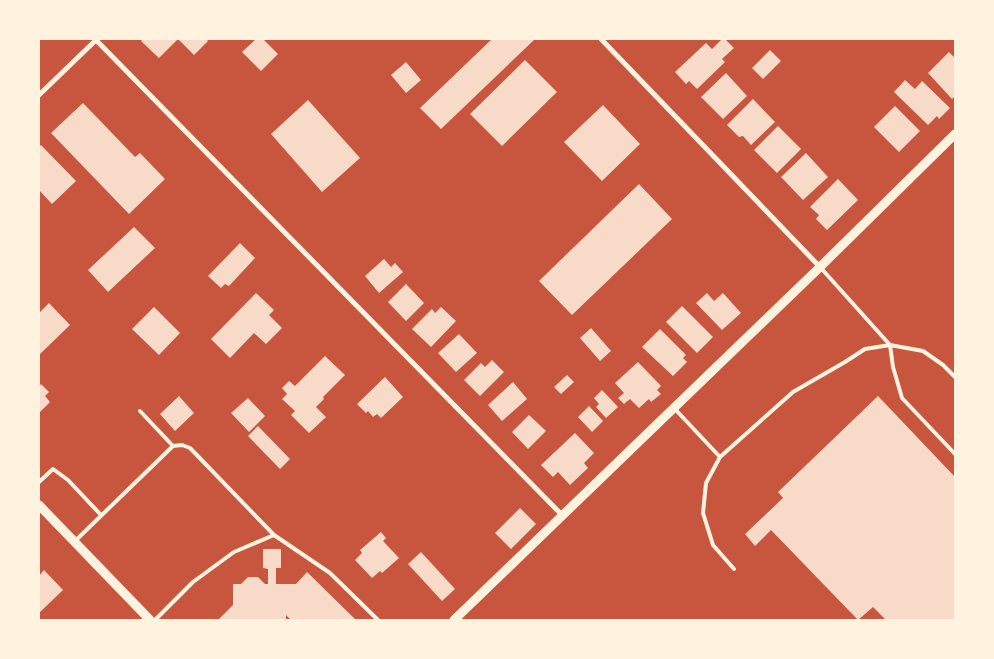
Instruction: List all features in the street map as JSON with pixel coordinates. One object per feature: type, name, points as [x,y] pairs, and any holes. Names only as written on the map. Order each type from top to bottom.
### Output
[{"type":"street","points":[[39,95],[96,39],[562,515]]},
{"type":"street","points":[[601,39],[820,268]]},
{"type":"street","points":[[454,620],[820,268],[955,134]]},
{"type":"street","points":[[39,505],[150,620]]},
{"type":"lane","points":[[820,268],[890,345],[893,367],[902,398],[955,454]]},
{"type":"lane","points":[[734,570],[713,545],[703,513],[706,483],[720,457],[793,392],[865,349],[890,345],[923,351],[944,365],[955,377]]},
{"type":"lane","points":[[674,408],[720,457]]},
{"type":"lane","points":[[140,412],[173,446]]},
{"type":"lane","points":[[74,542],[173,446],[182,445],[190,448],[274,535],[330,572],[378,620]]},
{"type":"lane","points":[[39,482],[53,469],[68,480],[101,515]]},
{"type":"lane","points":[[154,620],[193,582],[234,552],[274,535]]},
{"type":"building","points":[[144,39],[178,39],[159,58],[141,41]]},
{"type":"building","points":[[178,39],[206,39],[208,41],[194,55]]},
{"type":"building","points":[[256,39],[263,39],[278,54],[261,71],[242,52]]},
{"type":"building","points":[[492,39],[535,39],[441,129],[420,108]]},
{"type":"building","points":[[722,39],[725,39],[734,48],[722,59],[725,62],[697,89],[689,81],[686,84],[675,72],[706,43],[712,49]]},
{"type":"building","points":[[770,50],[781,61],[763,79],[752,68]]},
{"type":"building","points":[[949,52],[955,58],[955,96],[952,99],[928,73]]},
{"type":"building","points":[[525,60],[557,92],[502,146],[470,114]]},
{"type":"building","points":[[406,62],[421,80],[406,93],[391,75]]},
{"type":"building","points":[[726,73],[747,96],[723,119],[701,97]]},
{"type":"building","points":[[905,80],[915,89],[922,81],[950,108],[939,119],[937,116],[928,125],[894,92]]},
{"type":"building","points":[[753,99],[775,122],[751,145],[743,136],[739,137],[727,125]]},
{"type":"building","points":[[308,100],[360,158],[322,192],[271,134]]},
{"type":"building","points":[[83,103],[135,157],[140,153],[165,179],[129,214],[51,133]]},
{"type":"building","points":[[603,105],[640,144],[602,181],[564,142]]},
{"type":"building","points":[[895,106],[920,131],[899,152],[874,127]]},
{"type":"building","points":[[778,126],[801,149],[777,173],[754,150]]},
{"type":"building","points":[[41,145],[76,181],[52,204],[39,190],[39,147]]},
{"type":"building","points":[[806,153],[828,177],[803,200],[781,177]]},
{"type":"building","points":[[838,179],[858,200],[827,230],[816,219],[819,215],[810,207]]},
{"type":"building","points":[[639,184],[672,219],[572,315],[539,281]]},
{"type":"building","points":[[134,227],[155,248],[108,292],[88,270]]},
{"type":"building","points":[[240,243],[255,258],[229,286],[225,284],[221,288],[208,276]]},
{"type":"building","points":[[384,259],[391,267],[395,263],[403,272],[379,293],[365,276]]},
{"type":"building","points":[[406,284],[424,303],[406,321],[388,302]]},
{"type":"building","points":[[256,293],[274,310],[269,315],[282,328],[266,344],[254,333],[230,358],[211,339]]},
{"type":"building","points":[[707,293],[714,301],[723,293],[741,313],[722,330],[696,303]]},
{"type":"building","points":[[49,303],[70,325],[39,355],[39,313]]},
{"type":"building","points":[[682,306],[713,337],[697,353],[666,322]]},
{"type":"building","points":[[154,307],[180,333],[159,355],[132,329]]},
{"type":"building","points":[[441,307],[456,321],[431,347],[412,329],[432,309],[435,313]]},
{"type":"building","points":[[591,328],[611,351],[600,361],[580,338]]},
{"type":"building","points":[[660,329],[686,355],[683,358],[687,362],[673,376],[642,347]]},
{"type":"building","points":[[459,334],[477,353],[456,372],[438,353]]},
{"type":"building","points":[[325,356],[345,375],[323,397],[324,399],[316,407],[326,417],[309,433],[291,415],[295,411],[282,399],[287,394],[282,388],[289,381],[295,386]]},
{"type":"building","points":[[492,360],[504,372],[480,396],[464,380],[481,363],[485,367]]},
{"type":"building","points":[[638,362],[661,386],[657,390],[661,394],[651,402],[649,399],[639,408],[630,399],[624,404],[618,398],[624,393],[615,383]]},
{"type":"building","points":[[567,375],[574,382],[561,394],[554,387]]},
{"type":"building","points":[[385,377],[403,397],[381,418],[377,414],[373,417],[368,411],[366,413],[357,404]]},
{"type":"building","points":[[513,382],[527,399],[502,421],[488,405]]},
{"type":"building","points":[[41,384],[49,392],[45,396],[50,402],[39,413],[39,387]]},
{"type":"building","points":[[602,390],[618,407],[606,418],[596,407],[599,404],[594,398]]},
{"type":"building","points":[[179,396],[194,413],[175,431],[160,414]]},
{"type":"building","points":[[878,396],[955,477],[955,620],[886,620],[873,607],[858,620],[771,530],[755,546],[745,534],[783,498],[778,492]]},
{"type":"building","points":[[248,398],[265,416],[249,432],[231,413]]},
{"type":"building","points":[[589,406],[603,421],[592,432],[578,417]]},
{"type":"building","points":[[529,415],[546,431],[528,449],[512,432]]},
{"type":"building","points":[[258,426],[290,459],[280,469],[248,436]]},
{"type":"building","points":[[575,433],[594,453],[584,463],[588,468],[570,485],[558,472],[553,477],[541,465]]},
{"type":"building","points":[[520,508],[536,524],[511,549],[495,533]]},
{"type":"building","points":[[381,532],[386,538],[383,541],[399,558],[382,573],[380,571],[372,578],[355,560],[362,553],[360,550]]},
{"type":"building","points":[[263,549],[281,549],[281,568],[276,568],[276,584],[296,584],[307,572],[356,620],[291,620],[286,615],[286,620],[218,620],[233,605],[233,584],[241,584],[248,577],[258,577],[265,584],[268,584],[268,569],[263,568]]},
{"type":"building","points":[[421,552],[455,589],[442,601],[408,564]]},
{"type":"building","points":[[44,570],[63,590],[39,613],[39,576]]}]
